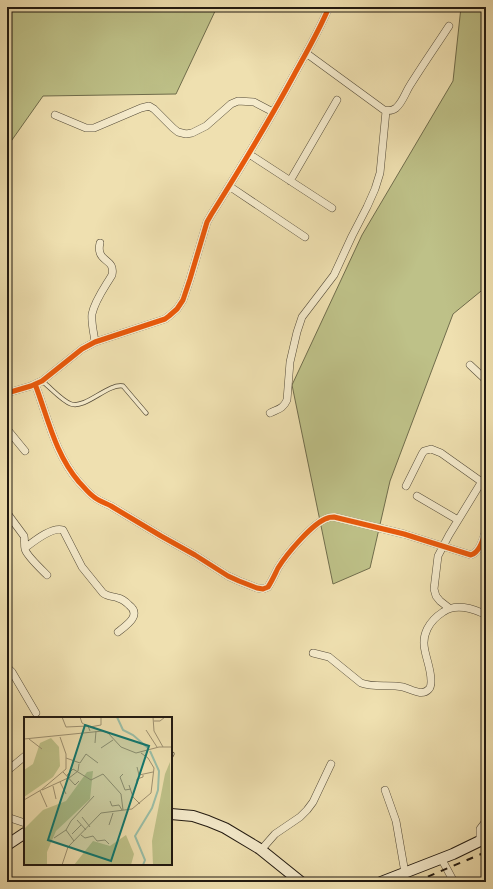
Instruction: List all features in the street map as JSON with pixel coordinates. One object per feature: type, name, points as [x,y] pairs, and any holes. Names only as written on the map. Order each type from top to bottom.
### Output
[{"type":"main road","points":[[172,814],[193,816],[225,828],[261,850],[301,882]]},
{"type":"main road","points":[[7,845],[23,834]]},
{"type":"main road","points":[[381,882],[483,840]]},
{"type":"street","points":[[7,393],[35,384],[42,380],[82,349],[95,342],[165,319],[177,309],[190,279],[207,222],[273,112],[306,53],[329,7]]},
{"type":"street","points":[[306,53],[386,111],[393,110],[399,104],[449,26]]},
{"type":"street","points":[[290,181],[337,100]]},
{"type":"street","points":[[55,115],[86,128],[94,128],[149,106],[154,108],[178,132],[186,134],[192,133],[206,126],[235,102],[249,101],[273,112]]},
{"type":"street","points":[[270,413],[282,408],[287,400],[290,362],[302,317],[334,275],[375,189],[380,173],[386,111]]},
{"type":"street","points":[[249,154],[332,208]]},
{"type":"street","points":[[229,186],[305,237]]},
{"type":"street","points":[[95,342],[92,314],[113,271],[110,264],[100,254],[100,243]]},
{"type":"street","points":[[470,365],[486,380]]},
{"type":"street","points":[[35,384],[57,448],[68,468],[86,490],[94,497],[195,555],[228,576],[257,588],[263,589],[268,587],[286,556],[314,527],[328,517],[334,517],[404,534],[468,555],[474,554],[479,548],[486,530]]},
{"type":"street","points":[[7,429],[25,451]]},
{"type":"street","points":[[406,486],[422,454],[424,451],[430,449],[441,453],[484,482],[458,520],[443,546],[437,561],[434,589],[436,596],[449,608]]},
{"type":"street","points":[[416,496],[458,520]]},
{"type":"street","points":[[7,512],[24,536],[27,553],[46,575]]},
{"type":"street","points":[[25,548],[49,532],[60,528],[63,530],[82,567],[103,593],[122,600],[134,608],[133,617],[118,632]]},
{"type":"street","points":[[313,653],[329,657],[365,685],[404,687],[420,692],[427,691],[430,687],[431,675],[424,643],[430,624],[438,616],[449,608],[453,607],[461,607],[486,614]]},
{"type":"street","points":[[7,666],[36,712]]},
{"type":"street","points":[[7,771],[24,757]]},
{"type":"street","points":[[261,850],[275,834],[300,817],[307,810],[315,798],[331,764]]},
{"type":"street","points":[[385,790],[396,821],[405,873]]},
{"type":"street","points":[[7,817],[24,823]]},
{"type":"street","points":[[483,840],[480,829],[486,822]]},
{"type":"street","points":[[442,858],[454,882]]},
{"type":"lane","points":[[42,380],[64,400],[74,405],[84,403],[115,386],[120,385],[123,386],[146,413]]},
{"type":"green space","points":[[7,7],[217,7],[176,94],[43,96],[7,147]]},
{"type":"green space","points":[[461,7],[486,7],[486,287],[453,314],[390,481],[370,568],[333,584],[292,385],[362,235],[453,81]]},
{"type":"waterway","points":[[7,879],[14,882]]},
{"type":"railway","points":[[415,882],[486,852]]},
{"type":"cycle path","points":[[7,393],[42,381],[82,349],[95,342],[165,319],[177,309],[183,300],[207,222],[274,111],[321,25],[329,7]]},
{"type":"cycle path","points":[[35,384],[58,448],[71,471],[90,494],[228,576],[257,588],[263,589],[268,587],[278,568],[293,548],[308,532],[329,517],[404,534],[471,555],[479,548],[486,530]]}]
